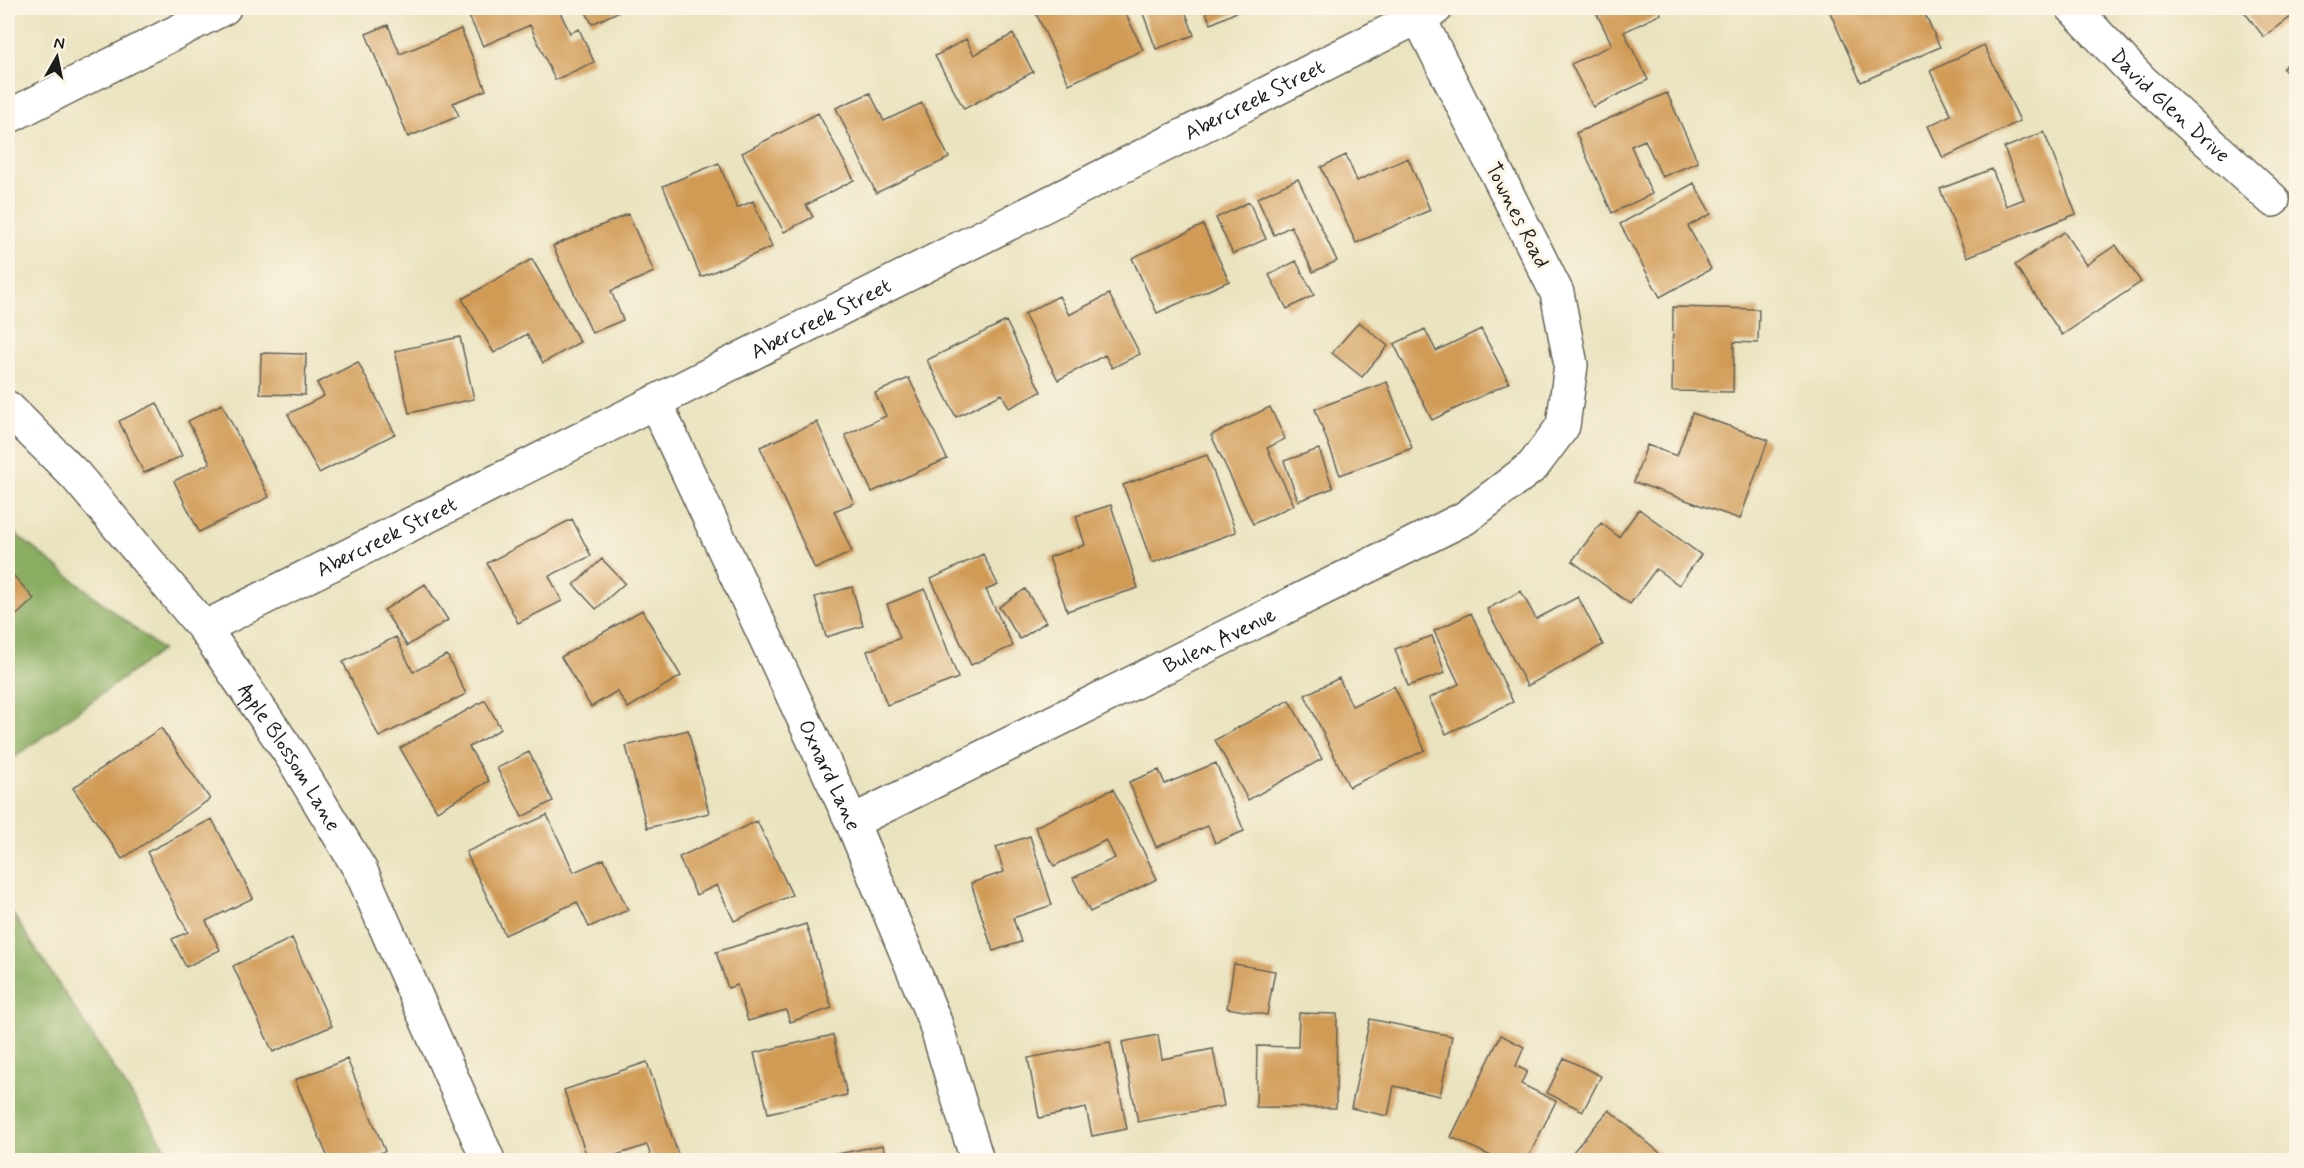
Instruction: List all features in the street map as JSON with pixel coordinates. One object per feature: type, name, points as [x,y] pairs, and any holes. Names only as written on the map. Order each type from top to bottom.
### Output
[{"type":"street","points":[[8,117],[224,8]]},
{"type":"street","name":"David Glen Drive","points":[[2073,8],[2142,81],[2273,200]]},
{"type":"street","name":"Abercreek Street","points":[[204,628],[1427,12]]},
{"type":"street","name":"Townes Road","points":[[1427,12],[1557,292],[1571,365],[1563,426]]},
{"type":"street","name":"Oxnard Lane","points":[[655,402],[852,822],[935,1022],[977,1161]]},
{"type":"street","name":"Apple Blossom Lane","points":[[8,408],[76,476],[204,628],[291,755],[361,871],[488,1161]]},
{"type":"street","name":"Bulen Avenue","points":[[852,822],[1464,518],[1533,466],[1563,426]]},
{"type":"green space","points":[[8,528],[162,650],[8,762]]},
{"type":"green space","points":[[8,907],[174,1160],[8,1160]]},
{"type":"building","points":[[465,8],[558,8],[570,33],[579,29],[594,62],[555,80],[530,25],[483,46]]},
{"type":"building","points":[[584,8],[626,8],[592,24]]},
{"type":"building","points":[[1123,8],[1143,50],[1069,84],[1034,9]]},
{"type":"building","points":[[1141,8],[1184,8],[1194,35],[1156,49]]},
{"type":"building","points":[[1204,8],[1245,8],[1211,24]]},
{"type":"building","points":[[1594,8],[1658,8],[1661,14],[1624,32],[1648,80],[1593,107],[1571,64],[1612,45]]},
{"type":"building","points":[[1828,8],[1922,8],[1940,47],[1861,82]]},
{"type":"building","points":[[2241,8],[2296,8],[2296,13],[2264,37]]},
{"type":"building","points":[[388,25],[400,54],[461,29],[486,90],[453,103],[459,116],[408,137],[366,34]]},
{"type":"building","points":[[1013,34],[1033,72],[964,109],[935,56],[966,39],[974,55]]},
{"type":"building","points":[[1984,45],[2020,121],[1943,158],[1928,126],[1951,115],[1930,71]]},
{"type":"building","points":[[2296,54],[2296,81],[2283,69]]},
{"type":"building","points":[[870,93],[884,121],[922,103],[949,158],[876,193],[836,108]]},
{"type":"building","points":[[1667,93],[1698,162],[1662,177],[1645,140],[1631,146],[1652,194],[1612,213],[1576,133]]},
{"type":"building","points":[[818,113],[854,180],[806,205],[813,217],[784,232],[742,153]]},
{"type":"building","points":[[2044,132],[2076,214],[1967,257],[1940,189],[1992,169],[2006,206],[2024,199],[2004,148]]},
{"type":"building","points":[[1346,155],[1357,181],[1408,158],[1430,210],[1356,243],[1321,167]]},
{"type":"building","points":[[719,163],[737,208],[753,201],[772,247],[701,277],[663,186]]},
{"type":"building","points":[[1298,179],[1337,261],[1313,272],[1291,226],[1274,235],[1257,198]]},
{"type":"building","points":[[1694,183],[1711,214],[1688,226],[1711,269],[1660,297],[1620,224]]},
{"type":"building","points":[[1249,202],[1266,239],[1233,254],[1216,218]]},
{"type":"building","points":[[628,214],[654,272],[611,291],[623,320],[592,333],[553,246]]},
{"type":"building","points":[[1203,225],[1229,281],[1157,313],[1132,258]]},
{"type":"building","points":[[2064,232],[2086,265],[2116,245],[2141,282],[2062,335],[2015,265]]},
{"type":"building","points":[[532,259],[580,342],[543,363],[527,334],[494,353],[462,299]]},
{"type":"building","points":[[1296,261],[1314,295],[1287,309],[1269,275]]},
{"type":"building","points":[[1109,294],[1140,354],[1112,368],[1105,355],[1058,380],[1024,314],[1059,296],[1069,315]]},
{"type":"building","points":[[1673,307],[1759,309],[1758,343],[1734,342],[1733,392],[1672,391]]},
{"type":"building","points":[[1006,321],[1041,392],[1009,408],[1002,394],[956,417],[927,360]]},
{"type":"building","points":[[1359,322],[1388,346],[1362,377],[1332,353]]},
{"type":"building","points":[[1425,329],[1436,351],[1481,329],[1509,383],[1432,420],[1394,344]]},
{"type":"building","points":[[460,337],[474,399],[409,413],[395,351]]},
{"type":"building","points":[[261,353],[306,354],[305,395],[260,394]]},
{"type":"building","points":[[358,362],[395,434],[319,473],[288,414],[324,396],[317,383]]},
{"type":"building","points":[[909,378],[947,459],[872,492],[845,435],[886,416],[875,393]]},
{"type":"building","points":[[1387,382],[1412,448],[1340,475],[1315,409]]},
{"type":"building","points":[[157,403],[182,456],[144,473],[119,421]]},
{"type":"building","points":[[222,404],[269,497],[199,532],[174,481],[210,463],[188,421]]},
{"type":"building","points":[[1270,407],[1285,439],[1267,448],[1294,505],[1253,524],[1211,435]]},
{"type":"building","points":[[1692,413],[1768,440],[1740,519],[1634,482],[1647,445],[1677,456]]},
{"type":"building","points":[[817,422],[854,503],[834,511],[852,552],[815,569],[760,447]]},
{"type":"building","points":[[1319,449],[1333,488],[1298,501],[1284,461]]},
{"type":"building","points":[[1207,455],[1236,532],[1152,563],[1123,485]]},
{"type":"building","points":[[1111,505],[1138,588],[1067,611],[1049,557],[1085,545],[1076,516]]},
{"type":"building","points":[[1639,509],[1701,555],[1679,585],[1656,569],[1630,604],[1572,561],[1601,523],[1619,537]]},
{"type":"building","points":[[572,519],[591,556],[549,576],[562,601],[518,623],[487,563]]},
{"type":"building","points":[[983,554],[998,585],[986,590],[1013,646],[971,665],[931,579]]},
{"type":"building","points":[[602,559],[625,583],[596,609],[574,585]]},
{"type":"building","points":[[8,569],[34,599],[8,623]]},
{"type":"building","points":[[425,584],[448,620],[407,646],[384,610]]},
{"type":"building","points":[[852,587],[863,626],[826,637],[815,597]]},
{"type":"building","points":[[925,589],[958,678],[887,705],[867,651],[900,638],[887,604]]},
{"type":"building","points":[[1025,589],[1046,622],[1020,639],[999,607]]},
{"type":"building","points":[[1521,591],[1536,619],[1578,597],[1603,645],[1527,686],[1487,609]]},
{"type":"building","points":[[642,610],[681,676],[628,708],[617,691],[591,707],[561,657]]},
{"type":"building","points":[[1471,613],[1513,702],[1446,734],[1429,698],[1459,684],[1434,631]]},
{"type":"building","points":[[1432,636],[1445,673],[1408,686],[1395,649]]},
{"type":"building","points":[[396,637],[413,672],[447,655],[466,694],[379,737],[343,662]]},
{"type":"building","points":[[1339,678],[1352,706],[1394,686],[1425,750],[1349,787],[1305,695]]},
{"type":"building","points":[[485,700],[501,729],[469,747],[489,781],[437,811],[400,748]]},
{"type":"building","points":[[1289,700],[1322,759],[1248,800],[1215,740]]},
{"type":"building","points":[[161,728],[210,799],[122,859],[73,788]]},
{"type":"building","points":[[688,730],[709,813],[647,828],[626,746]]},
{"type":"building","points":[[529,752],[553,801],[522,817],[497,768]]},
{"type":"building","points":[[1216,763],[1244,831],[1215,843],[1208,826],[1156,847],[1129,782],[1159,770],[1165,784]]},
{"type":"building","points":[[1113,789],[1157,879],[1090,912],[1073,878],[1115,858],[1106,840],[1054,866],[1035,827]]},
{"type":"building","points":[[547,815],[574,872],[604,859],[628,910],[589,927],[577,902],[505,935],[466,852]]},
{"type":"building","points":[[212,819],[253,898],[206,921],[220,950],[186,967],[172,939],[188,932],[147,852]]},
{"type":"building","points":[[757,821],[792,895],[734,921],[717,885],[696,895],[679,857]]},
{"type":"building","points":[[1030,836],[1052,905],[1013,918],[1021,942],[993,951],[971,883],[1004,872],[996,847]]},
{"type":"building","points":[[806,924],[832,1008],[790,1022],[786,1010],[748,1021],[737,985],[728,988],[716,952]]},
{"type":"building","points":[[292,938],[332,1026],[273,1052],[233,966]]},
{"type":"building","points":[[1234,964],[1275,971],[1267,1015],[1227,1008]]},
{"type":"building","points":[[1299,1013],[1337,1014],[1336,1108],[1256,1107],[1257,1046],[1298,1047]]},
{"type":"building","points":[[1370,1019],[1452,1036],[1440,1096],[1394,1086],[1388,1116],[1351,1108]]},
{"type":"building","points":[[833,1035],[847,1095],[768,1113],[754,1053]]},
{"type":"building","points":[[1158,1035],[1162,1059],[1213,1049],[1224,1106],[1138,1122],[1122,1042]]},
{"type":"building","points":[[1501,1035],[1524,1047],[1516,1066],[1527,1071],[1521,1084],[1556,1101],[1527,1160],[1499,1160],[1451,1137]]},
{"type":"building","points":[[1110,1042],[1127,1129],[1092,1136],[1086,1108],[1039,1118],[1028,1058]]},
{"type":"building","points":[[1564,1058],[1601,1076],[1583,1111],[1547,1093]]},
{"type":"building","points":[[347,1059],[385,1151],[362,1160],[329,1160],[295,1080]]},
{"type":"building","points":[[647,1062],[680,1160],[652,1160],[647,1145],[601,1160],[588,1160],[564,1090]]},
{"type":"building","points":[[1609,1110],[1667,1159],[1566,1160]]},
{"type":"building","points":[[883,1145],[886,1160],[812,1160],[812,1159]]}]
